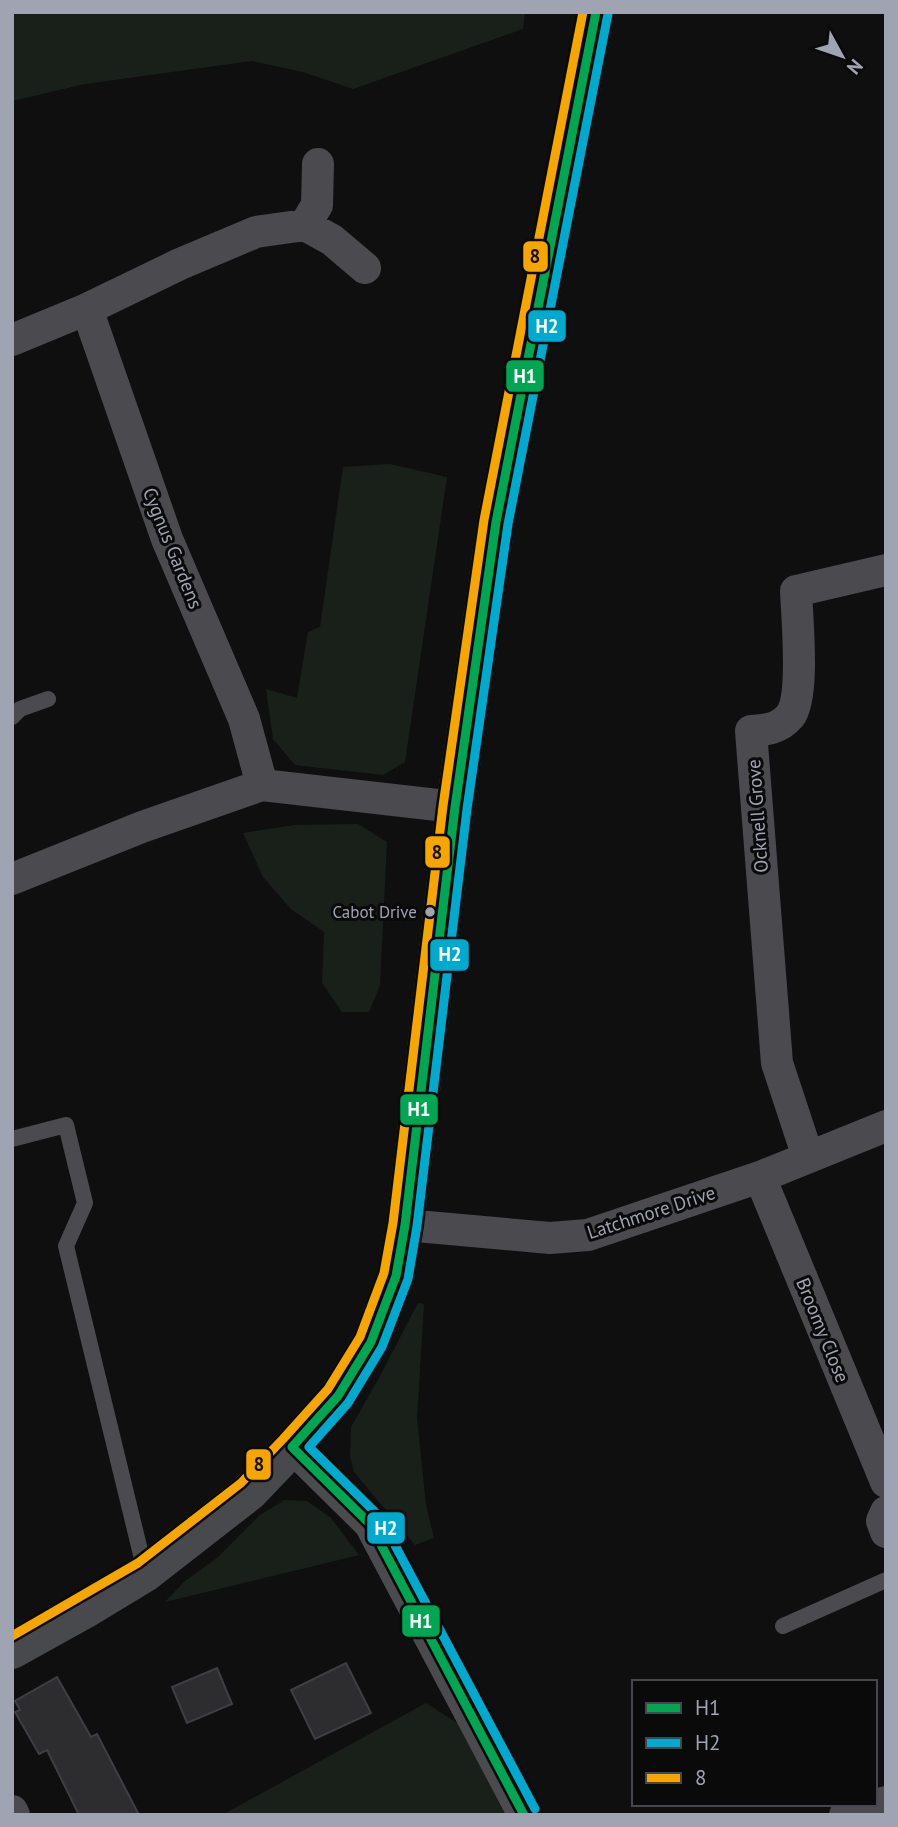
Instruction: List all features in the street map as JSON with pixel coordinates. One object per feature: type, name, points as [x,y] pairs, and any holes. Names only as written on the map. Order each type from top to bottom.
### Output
[{"type":"street","points":[[12,1650],[145,1573],[249,1492],[338,1396],[371,1342],[396,1276],[405,1225],[455,807],[496,522],[596,12]]},
{"type":"street","points":[[305,225],[317,205],[318,164]]},
{"type":"street","points":[[12,340],[256,232],[305,225],[332,240],[365,268]]},
{"type":"street","name":"Cygnus Gardens","points":[[87,309],[167,539],[244,719],[262,785]]},
{"type":"street","name":"Ocknell Grove","points":[[808,1157],[777,1063],[751,731],[774,729],[792,714],[799,690],[796,591],[886,570]]},
{"type":"street","points":[[12,879],[192,808],[262,785],[455,807]]},
{"type":"street","name":"Latchmore Drive","points":[[405,1225],[550,1238],[588,1235],[760,1177],[886,1126]]},
{"type":"street","name":"Broomy Close","points":[[760,1177],[886,1482]]},
{"type":"street","points":[[292,1447],[370,1524],[524,1815]]},
{"type":"street","points":[[886,1513],[883,1521],[886,1532]]},
{"type":"street","points":[[845,1815],[873,1806]]},
{"type":"lane","points":[[12,717],[20,709],[48,699]]},
{"type":"lane","points":[[12,1139],[66,1125],[85,1203],[66,1246],[145,1573]]},
{"type":"lane","points":[[783,1626],[886,1580]]},
{"type":"shaded area","points":[[12,12],[525,12],[523,29],[353,89],[303,72],[252,61],[85,84],[12,101]]},
{"type":"shaded area","points":[[390,464],[447,477],[405,762],[383,775],[295,765],[273,739],[266,689],[297,698],[308,632],[320,627],[343,467]]},
{"type":"shaded area","points":[[358,824],[387,842],[380,985],[369,1012],[342,1012],[322,983],[324,932],[291,909],[263,877],[243,833],[295,825]]},
{"type":"shaded area","points":[[418,1303],[424,1304],[417,1418],[426,1505],[434,1538],[415,1545],[354,1472],[350,1456],[351,1427]]},
{"type":"shaded area","points":[[285,1500],[307,1501],[331,1518],[359,1555],[165,1602],[185,1581],[217,1558],[260,1515]]},
{"type":"shaded area","points":[[426,1703],[468,1730],[509,1815],[222,1815]]},
{"type":"building","points":[[346,1663],[371,1713],[315,1739],[291,1690]]},
{"type":"building","points":[[217,1668],[232,1704],[187,1723],[172,1687]]},
{"type":"building","points":[[57,1677],[91,1737],[97,1734],[139,1815],[79,1815],[47,1750],[39,1754],[15,1712],[20,1710],[15,1701]]},
{"type":"transit line","name":"8","points":[[12,1636],[138,1563],[241,1483],[328,1389],[360,1337],[384,1273],[393,1223],[443,806],[484,520],[583,12]]},
{"type":"transit line","name":"H1","points":[[292,1447],[338,1396],[371,1342],[396,1276],[405,1225],[455,807],[496,522],[596,12]]},
{"type":"transit line","name":"H2","points":[[535,1809],[380,1517],[309,1447],[348,1403],[382,1347],[408,1279],[417,1226],[467,809],[508,524],[608,14]]},
{"type":"transit line","name":"H1","points":[[292,1447],[370,1524],[524,1815]]},
{"type":"place","name":"Cabot Drive","points":[[430,912]]}]
